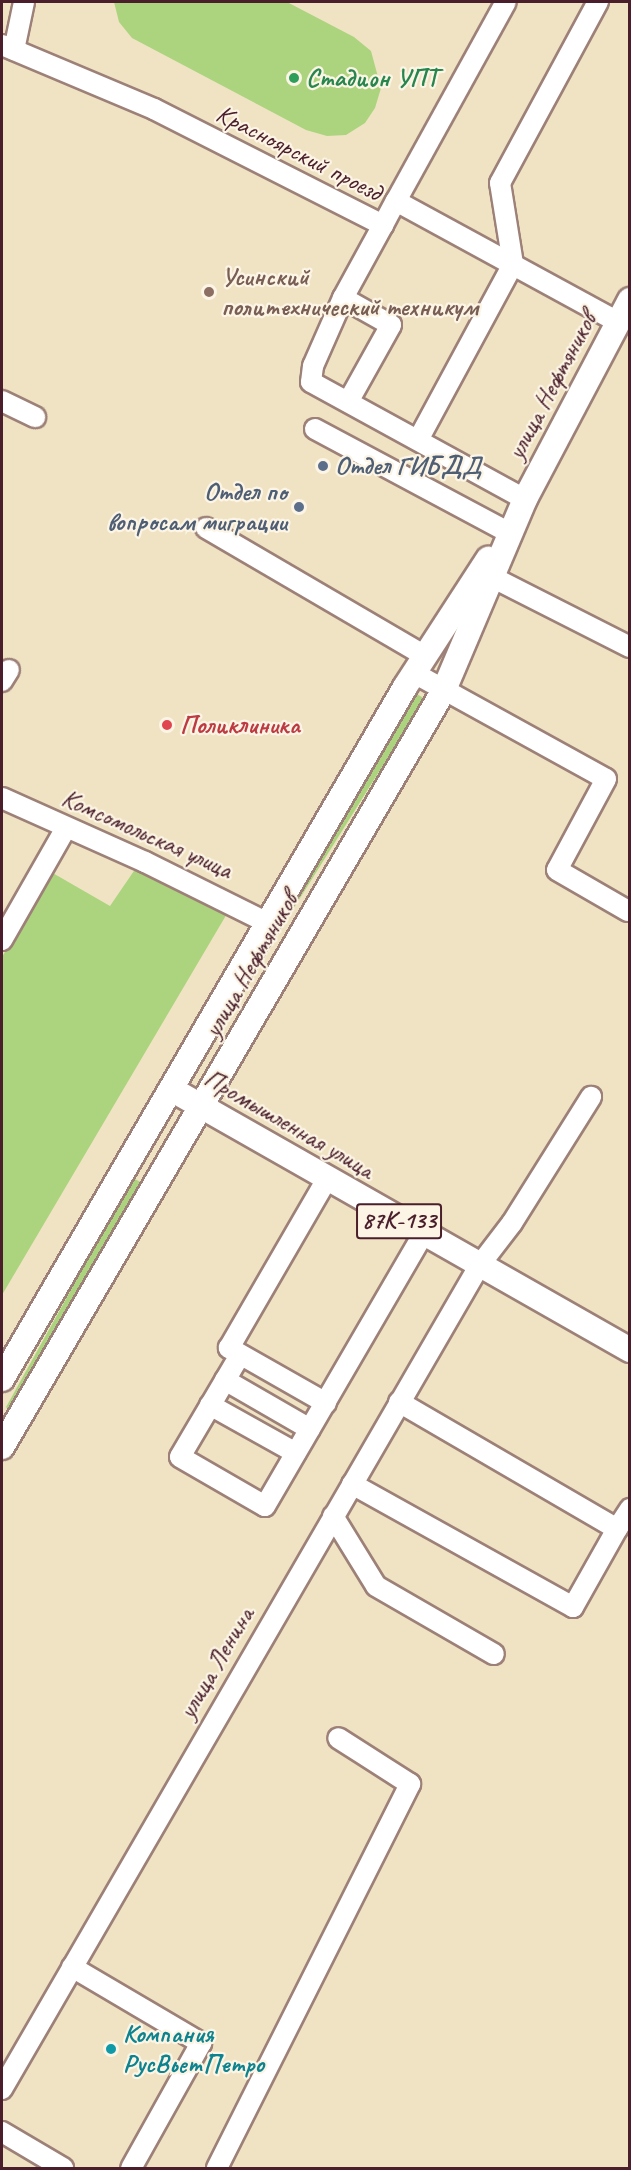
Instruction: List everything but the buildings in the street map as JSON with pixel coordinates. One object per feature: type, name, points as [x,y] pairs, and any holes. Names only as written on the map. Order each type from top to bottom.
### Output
[{"type":"main road","name":"улица Нефтяников","points":[[2,1448],[444,690],[486,574],[630,300]]},
{"type":"main road","name":"улица Нефтяников","points":[[2,1378],[419,664],[486,574]]},
{"type":"main road","name":"Промышленная улица","points":[[171,1089],[630,1350]]},
{"type":"street","points":[[8,47],[24,2]]},
{"type":"street","points":[[396,201],[506,2]]},
{"type":"street","points":[[418,440],[513,264],[500,183],[598,2]]},
{"type":"street","name":"Красноярский проезд","points":[[8,47],[154,109],[382,225],[396,201],[618,322]]},
{"type":"street","points":[[382,225],[343,298],[313,366],[311,382],[525,499]]},
{"type":"street","points":[[343,298],[391,325],[348,402]]},
{"type":"street","points":[[2,401],[35,417]]},
{"type":"street","points":[[315,429],[508,532]]},
{"type":"street","points":[[206,528],[419,664],[444,690],[606,779],[557,870],[628,911]]},
{"type":"street","points":[[486,574],[630,647]]},
{"type":"street","name":"Комсомольская улица","points":[[2,798],[268,923]]},
{"type":"street","points":[[2,939],[66,828]]},
{"type":"street","name":"улица Ленина","points":[[2,2089],[479,1266],[512,1223],[591,1097]]},
{"type":"street","points":[[326,1402],[229,1348],[327,1179]]},
{"type":"street","points":[[240,1355],[180,1458],[265,1506],[423,1234]]},
{"type":"street","points":[[225,1380],[310,1429]]},
{"type":"street","points":[[399,1402],[617,1529]]},
{"type":"street","points":[[210,1405],[296,1453]]},
{"type":"street","points":[[352,1484],[573,1607],[630,1509]]},
{"type":"street","points":[[333,1516],[376,1586],[494,1654]]},
{"type":"street","points":[[218,2169],[410,1784],[338,1738]]},
{"type":"street","points":[[72,1967],[201,2043],[131,2169]]},
{"type":"street","points":[[2,2132],[63,2169]]},
{"type":"green space","name":"Стадион УПТ","points":[[114,2],[287,2],[354,37],[371,51],[381,88],[375,108],[365,123],[346,135],[327,136],[306,130],[132,38],[119,22]]},
{"type":"green space","points":[[417,694],[425,699],[222,1024],[214,1019]]},
{"type":"green space","points":[[138,865],[228,912],[2,1295],[2,957],[51,872],[110,906]]},
{"type":"green space","points":[[133,1178],[142,1183],[15,1412],[6,1407]]},
{"type":"place","name":"Стадион УПТ","points":[[294,78]]},
{"type":"place","name":"Усинский политехнический техникум","points":[[209,292]]},
{"type":"place","name":"Отдел ГИБДД","points":[[323,466]]},
{"type":"place","name":"Отдел по вопросам миграции","points":[[299,507]]},
{"type":"place","name":"Поликлиника","points":[[167,725]]},
{"type":"place","name":"Компания РусВьетПетро","points":[[111,2049]]}]
